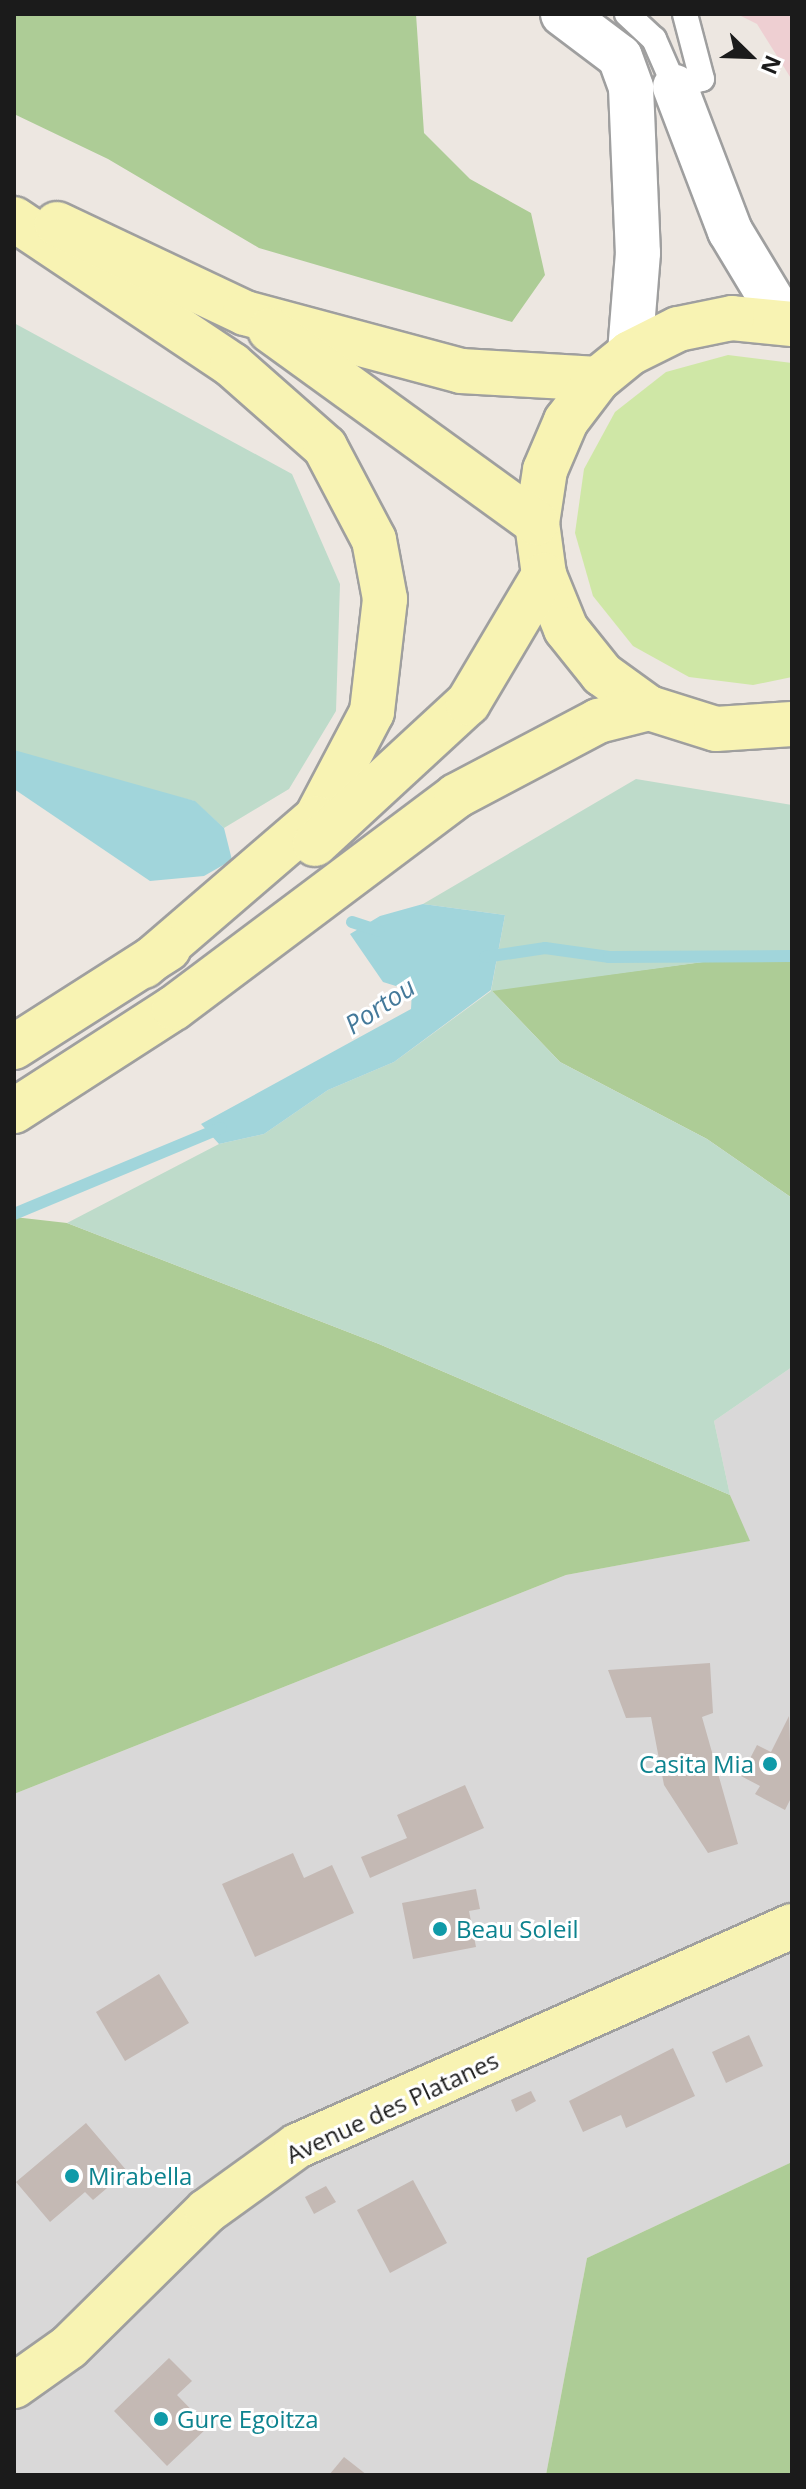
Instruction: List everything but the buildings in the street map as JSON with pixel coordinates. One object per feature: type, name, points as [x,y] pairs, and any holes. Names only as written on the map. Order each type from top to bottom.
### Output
[{"type":"main road","points":[[14,203],[195,294],[245,313],[461,371],[614,366]]},
{"type":"main road","points":[[14,219],[232,365],[325,447],[374,540],[385,599],[372,712],[316,818],[144,966]]},
{"type":"main road","points":[[245,313],[537,523]]},
{"type":"main road","points":[[789,323],[732,318],[678,329],[614,366],[566,421],[545,470],[537,523],[544,575],[575,640],[602,674],[649,708],[716,729],[792,724]]},
{"type":"main road","points":[[14,1047],[144,966],[325,837],[401,769],[496,666],[544,575]]},
{"type":"main road","points":[[14,1111],[174,1008],[456,796],[598,721],[649,708]]},
{"type":"main road","name":"Avenue des Platanes","points":[[24,2374],[207,2211],[297,2146],[792,1926]]},
{"type":"street","points":[[563,14],[620,57],[631,88],[638,253],[614,366]]},
{"type":"street","points":[[675,87],[730,231],[789,323]]},
{"type":"lane","points":[[627,14],[654,39],[675,87],[702,79],[685,14]]},
{"type":"shaded area","points":[[737,14],[792,14],[792,80],[757,24]]},
{"type":"shaded area","points":[[792,1367],[792,2162],[587,2258],[546,2475],[14,2475],[14,1794],[566,1575],[749,1541],[730,1495],[714,1421]]},
{"type":"green space","points":[[14,14],[416,14],[424,133],[470,179],[531,213],[545,275],[512,322],[259,248],[108,159],[14,114]]},
{"type":"green space","points":[[14,323],[292,474],[340,584],[336,711],[289,789],[224,828],[194,801],[14,756]]},
{"type":"green space","points":[[728,355],[792,363],[792,677],[753,685],[689,677],[633,646],[593,596],[575,533],[584,469],[615,412],[666,372]]},
{"type":"green space","points":[[636,779],[792,805],[792,962],[769,953],[492,991],[560,1062],[707,1139],[792,1198],[792,1367],[714,1421],[730,1495],[379,1344],[67,1223],[219,1144],[264,1134],[328,1090],[394,1062],[491,991],[505,915],[423,904]]},
{"type":"green space","points":[[769,953],[792,962],[792,1198],[707,1139],[560,1062],[491,990]]},
{"type":"green space","points":[[14,1217],[67,1223],[379,1344],[730,1495],[750,1541],[566,1575],[14,1794]]},
{"type":"green space","points":[[792,2162],[792,2475],[546,2475],[587,2258]]},
{"type":"water","points":[[14,750],[195,801],[224,828],[232,860],[204,876],[150,881],[14,789]]},
{"type":"water","points":[[423,904],[505,915],[491,990],[394,1062],[328,1090],[264,1134],[219,1144],[201,1124],[411,1009],[412,991],[383,982],[350,934],[380,916]]},
{"type":"waterway","points":[[352,922],[379,931]]},
{"type":"waterway","name":"Portou","points":[[485,957],[545,948],[609,957],[792,956]]},
{"type":"waterway","name":"Portou","points":[[14,1214],[221,1128]]},
{"type":"place","name":"Casita Mia","points":[[770,1764]]},
{"type":"place","name":"Beau Soleil","points":[[440,1929]]},
{"type":"place","name":"Mirabella","points":[[72,2176]]},
{"type":"place","name":"Gure Egoitza","points":[[161,2419]]}]
